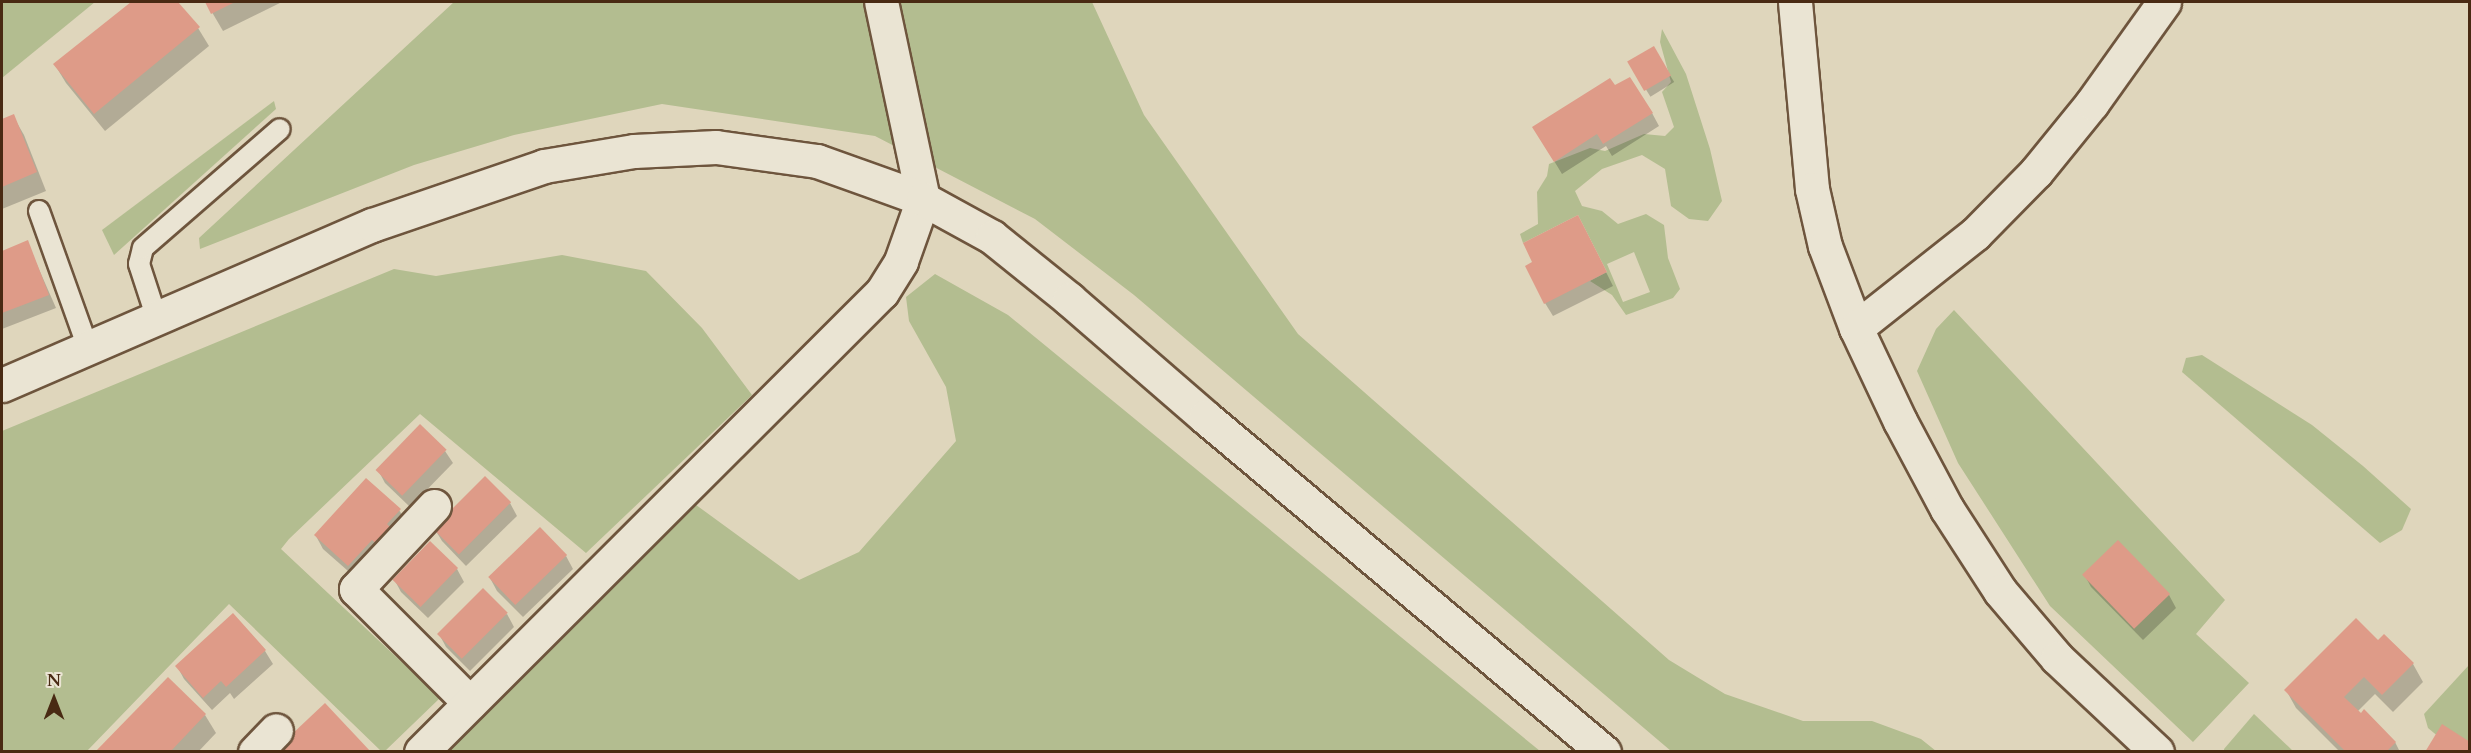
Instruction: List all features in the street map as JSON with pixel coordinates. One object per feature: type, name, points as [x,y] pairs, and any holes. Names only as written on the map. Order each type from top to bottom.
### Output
[{"type":"street","points":[[421,752],[882,292],[901,261],[922,199],[881,2]]},
{"type":"street","points":[[1794,2],[1812,189],[1836,282],[1900,421],[1947,510],[2000,591],[2057,658],[2157,752]]},
{"type":"street","points":[[1856,328],[1975,234],[2036,172],[2092,103],[2164,2]]},
{"type":"street","points":[[2,385],[372,225],[544,166],[634,151],[716,147],[817,161],[922,199],[992,237],[1069,299],[1205,417],[1604,752]]},
{"type":"street","points":[[434,506],[356,589],[470,703]]},
{"type":"lane","points":[[157,319],[139,264],[143,248],[280,129]]},
{"type":"lane","points":[[39,211],[88,348]]},
{"type":"green space","points":[[2,2],[95,2],[2,78]]},
{"type":"green space","points":[[454,2],[1092,2],[1144,115],[1298,334],[1669,660],[1725,694],[1803,721],[1872,721],[1921,739],[1936,751],[1671,751],[1134,295],[1035,219],[875,136],[662,104],[514,135],[414,165],[200,249],[199,238]]},
{"type":"green space","points":[[1662,29],[1686,74],[1710,149],[1722,201],[1708,221],[1689,219],[1671,206],[1665,169],[1642,155],[1602,169],[1575,191],[1582,206],[1602,211],[1618,224],[1646,214],[1664,225],[1668,258],[1680,289],[1673,298],[1626,315],[1612,295],[1590,281],[1607,272],[1578,215],[1523,243],[1520,234],[1538,224],[1537,192],[1547,176],[1549,164],[1590,148],[1605,151],[1644,134],[1665,136],[1674,127],[1662,92],[1671,82],[1660,42]],"holes":[[[1634,252],[1650,292],[1623,302],[1607,264]]]},
{"type":"green space","points":[[274,101],[276,109],[114,255],[102,230]]},
{"type":"green space","points":[[562,255],[646,271],[702,328],[752,395],[586,553],[420,414],[289,539],[281,549],[440,698],[385,751],[381,751],[229,604],[87,751],[2,751],[2,431],[394,269],[436,276]]},
{"type":"green space","points":[[935,274],[1008,315],[1540,751],[436,752],[692,502],[799,580],[859,552],[956,441],[946,387],[909,321],[906,297]]},
{"type":"green space","points":[[1954,310],[2225,600],[2196,634],[2249,683],[2193,742],[2050,606],[1958,463],[1917,371],[1936,329]]},
{"type":"green space","points":[[2202,355],[2312,425],[2363,466],[2411,509],[2402,530],[2380,543],[2182,372],[2186,358]]},
{"type":"green space","points":[[2469,665],[2469,751],[2440,738],[2428,728],[2424,714]]},
{"type":"green space","points":[[2254,714],[2293,751],[2224,751]]},
{"type":"building","points":[[131,2],[178,2],[200,27],[94,114],[53,64]]},
{"type":"building","points":[[205,2],[235,2],[211,14]]},
{"type":"building","points":[[1654,46],[1671,75],[1644,91],[1627,62]]},
{"type":"building","points":[[1630,77],[1653,113],[1603,144],[1597,134],[1554,162],[1532,127],[1610,78],[1615,85]]},
{"type":"building","points":[[14,114],[37,172],[2,187],[2,119]]},
{"type":"building","points":[[1578,215],[1607,272],[1544,304],[1525,266],[1532,262],[1523,243]]},
{"type":"building","points":[[28,240],[49,295],[2,313],[2,251]]},
{"type":"building","points":[[420,424],[447,450],[402,496],[376,470]]},
{"type":"building","points":[[485,476],[511,502],[459,554],[433,528]]},
{"type":"building","points":[[366,478],[401,509],[387,524],[392,529],[378,545],[372,540],[348,566],[314,535]]},
{"type":"building","points":[[540,527],[567,555],[515,605],[488,577]]},
{"type":"building","points":[[2118,540],[2170,594],[2134,629],[2082,575]]},
{"type":"building","points":[[430,541],[458,568],[421,607],[392,580]]},
{"type":"building","points":[[483,588],[508,613],[462,659],[437,634]]},
{"type":"building","points":[[233,613],[266,650],[226,687],[221,681],[203,698],[175,666]]},
{"type":"building","points":[[2356,618],[2378,640],[2384,634],[2414,663],[2382,695],[2364,677],[2344,697],[2361,713],[2364,709],[2396,742],[2386,752],[2346,752],[2284,690]]},
{"type":"building","points":[[168,677],[206,714],[170,752],[95,752]]},
{"type":"building","points":[[325,703],[371,752],[273,752]]},
{"type":"building","points":[[2442,724],[2470,742],[2470,752],[2425,752]]}]
